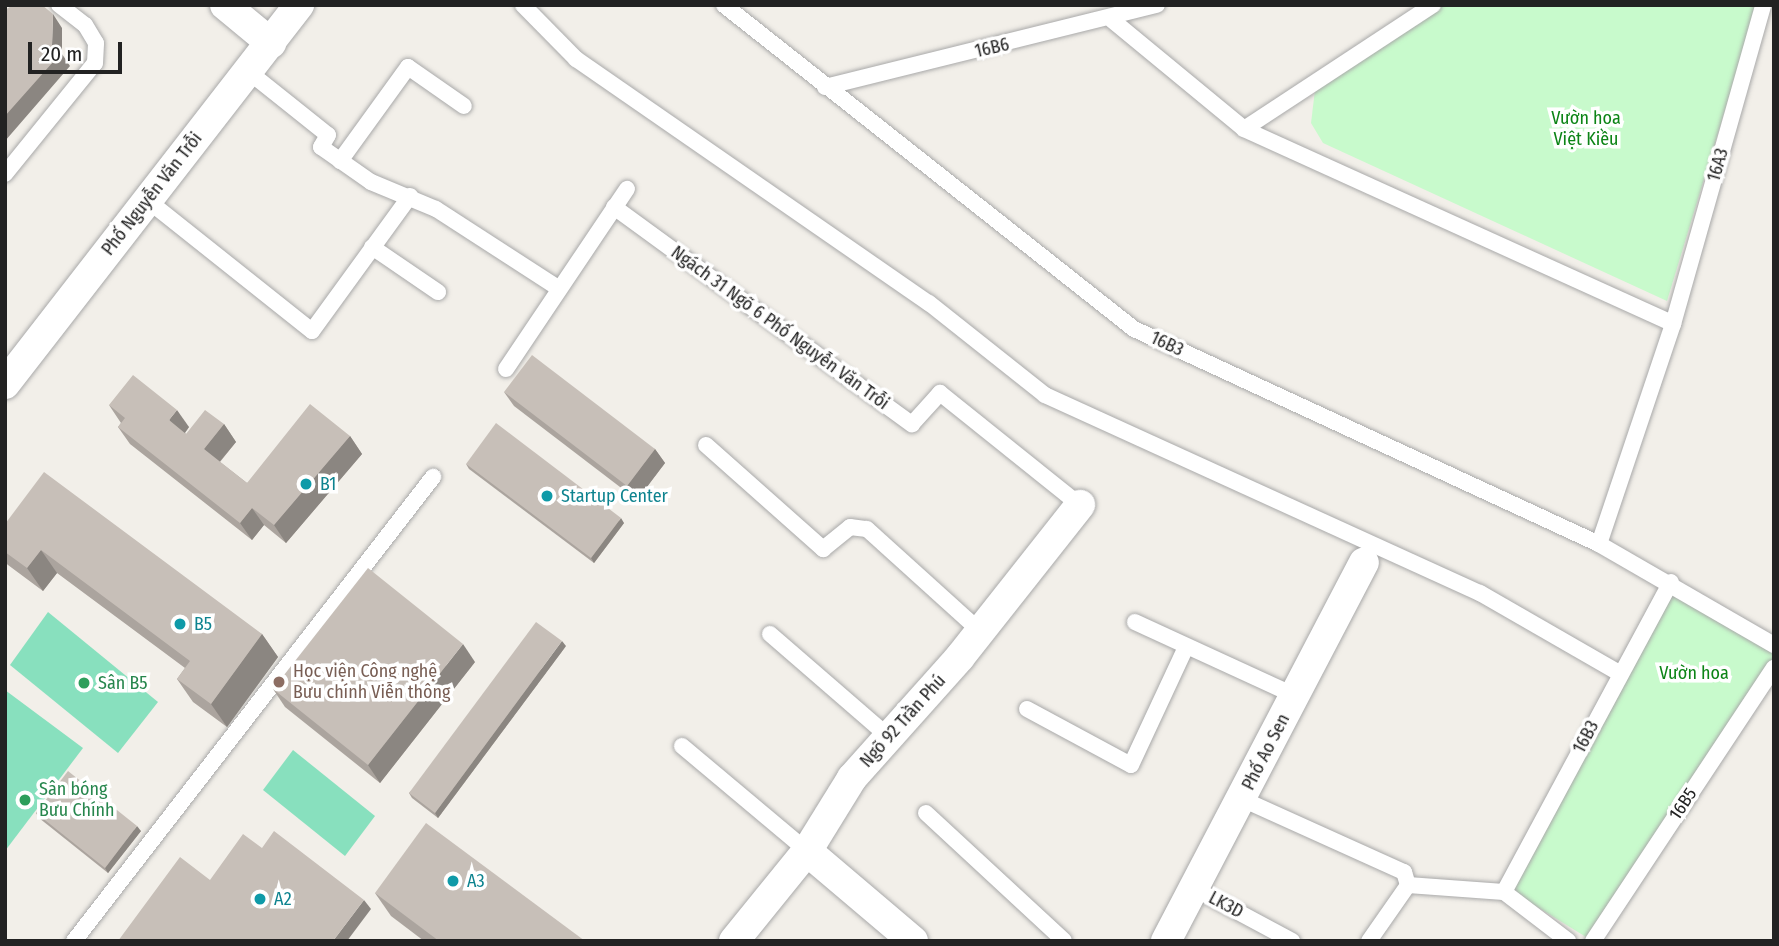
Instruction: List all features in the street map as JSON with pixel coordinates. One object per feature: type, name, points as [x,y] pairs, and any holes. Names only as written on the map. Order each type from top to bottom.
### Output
[{"type":"street","points":[[225,5],[271,43]]},
{"type":"street","name":"Phố Nguyễn Văn Trỗi","points":[[5,384],[299,5]]},
{"type":"street","name":"Ngõ 92 Trần Phú","points":[[734,941],[807,851],[852,778],[981,632],[1080,505]]},
{"type":"street","name":"Phố Ao Sen","points":[[1166,941],[1197,890],[1294,695],[1364,563]]},
{"type":"street","points":[[807,851],[913,941]]},
{"type":"lane","points":[[5,174],[95,63],[96,43],[85,25],[59,5]]},
{"type":"lane","points":[[523,5],[576,59],[929,303],[1045,395],[1480,593],[1619,673]]},
{"type":"lane","name":"16B3","points":[[724,5],[1134,329],[1599,544],[1671,582],[1774,645]]},
{"type":"lane","name":"16B6","points":[[825,87],[1112,20],[1157,5]]},
{"type":"lane","points":[[1244,129],[1433,5]]},
{"type":"lane","name":"16A3","points":[[1599,544],[1673,324],[1763,5]]},
{"type":"lane","points":[[1112,20],[1244,129],[1673,324]]},
{"type":"lane","points":[[340,161],[408,67],[464,106]]},
{"type":"lane","points":[[249,72],[328,135],[321,147],[371,183],[410,196],[558,288]]},
{"type":"lane","points":[[506,369],[627,189]]},
{"type":"lane","points":[[146,199],[312,331],[410,196]]},
{"type":"lane","name":"Ngách 31 Ngõ 6 Phố Nguyễn Văn Trỗi","points":[[614,207],[912,424],[940,393],[1080,505]]},
{"type":"lane","points":[[372,247],[438,292]]},
{"type":"lane","points":[[706,445],[822,550],[850,527],[867,529],[981,632]]},
{"type":"lane","points":[[74,941],[433,477]]},
{"type":"lane","name":"16B3","points":[[1504,892],[1619,673],[1671,582]]},
{"type":"lane","points":[[1135,622],[1294,695]]},
{"type":"lane","points":[[770,634],[889,737]]},
{"type":"lane","points":[[1027,709],[1130,765],[1186,647]]},
{"type":"lane","name":"16B5","points":[[1593,941],[1774,668]]},
{"type":"lane","points":[[682,746],[807,851]]},
{"type":"lane","points":[[1242,799],[1404,872],[1408,884]]},
{"type":"lane","points":[[926,813],[1064,941]]},
{"type":"lane","points":[[1408,884],[1504,892],[1568,941]]},
{"type":"lane","points":[[1369,941],[1408,884]]},
{"type":"lane","name":"LK3D","points":[[1197,890],[1292,941]]},
{"type":"green space","name":"Vườn hoa Việt Kiều","points":[[1444,5],[1757,5],[1667,301],[1323,143],[1311,123],[1316,82]]},
{"type":"green space","name":"Vườn hoa","points":[[1673,589],[1774,649],[1774,659],[1586,937],[1510,890]]},
{"type":"green space","name":"Sân B5","points":[[48,612],[158,702],[118,753],[10,665]]},
{"type":"green space","name":"Sân bóng Bưu Chính","points":[[5,690],[83,748],[5,851]]},
{"type":"green space","points":[[293,750],[375,816],[345,856],[263,790]]},
{"type":"building","points":[[13,5],[42,5],[53,14],[52,45],[61,53],[5,116],[5,10]]},
{"type":"building","points":[[532,355],[655,449],[627,486],[504,392]]},
{"type":"building","name":"B1","points":[[133,375],[177,410],[169,420],[186,434],[205,410],[224,424],[204,449],[247,483],[310,404],[350,436],[274,525],[252,508],[240,523],[118,427],[125,418],[109,405]]},
{"type":"building","name":"Startup Center","points":[[496,423],[621,518],[591,558],[466,464]]},
{"type":"building","name":"B5","points":[[44,472],[262,634],[211,704],[177,679],[190,661],[41,550],[27,568],[5,552],[5,524]]},
{"type":"building","points":[[368,568],[463,644],[368,765],[273,689]]},
{"type":"building","points":[[536,622],[562,641],[435,813],[409,793]]},
{"type":"building","points":[[68,771],[137,826],[105,868],[36,813]]},
{"type":"building","name":"A3","points":[[426,823],[585,941],[439,941],[375,893]]},
{"type":"building","name":"A2","points":[[274,831],[364,900],[333,941],[118,941],[180,857],[210,880],[243,834],[262,848]]},
{"type":"place","name":"B1","points":[[306,484]]},
{"type":"place","name":"Startup Center","points":[[547,496]]},
{"type":"place","name":"B5","points":[[180,624]]},
{"type":"place","name":"Học viện Công nghệ Bưu chính Viễn thông","points":[[279,682]]},
{"type":"place","name":"Sân B5","points":[[84,683]]},
{"type":"place","name":"Sân bóng Bưu Chính","points":[[25,800]]},
{"type":"place","name":"A3","points":[[453,881]]},
{"type":"place","name":"A2","points":[[260,899]]}]
